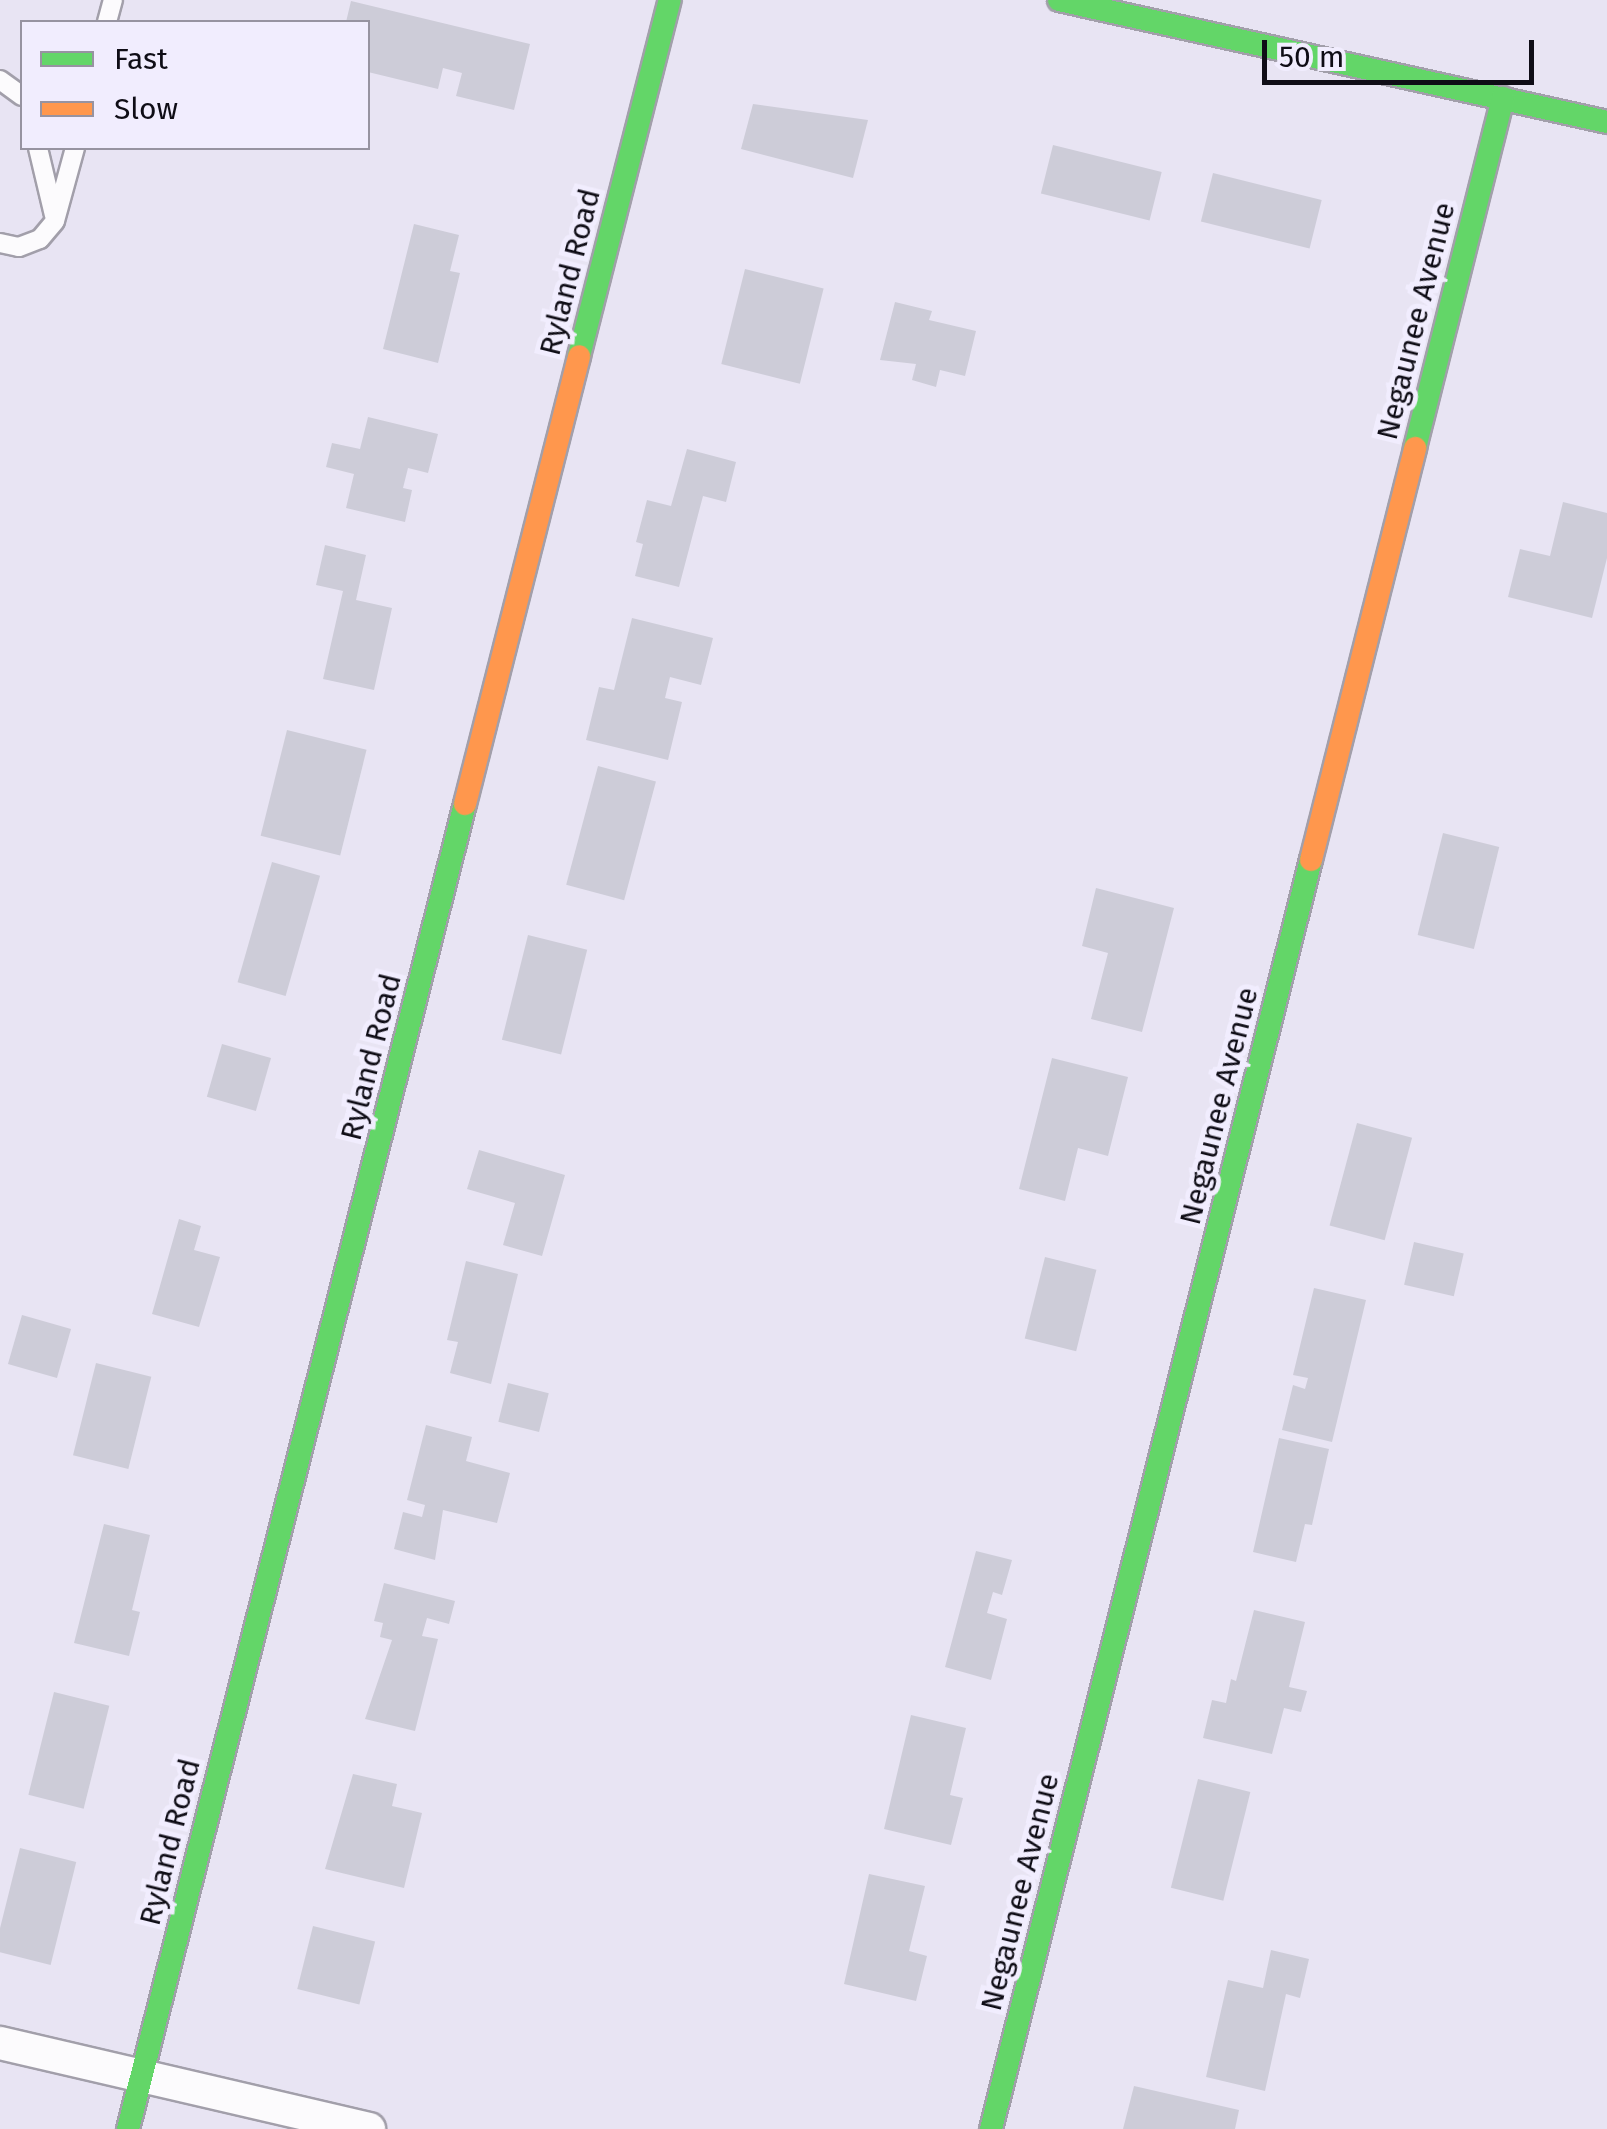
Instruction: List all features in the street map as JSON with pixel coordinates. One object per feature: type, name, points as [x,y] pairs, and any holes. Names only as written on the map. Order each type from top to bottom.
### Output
[{"type":"street","name":"Ryland Road","points":[[128,2129],[670,0]]},
{"type":"street","points":[[1060,0],[1607,122]]},
{"type":"street","name":"Negaunee Avenue","points":[[991,2129],[1503,98]]},
{"type":"street","points":[[0,2043],[369,2129]]},
{"type":"lane","points":[[38,150],[55,220]]},
{"type":"lane","points":[[0,243],[19,248],[40,239],[55,220],[74,150]]},
{"type":"building","points":[[351,1],[530,44],[514,110],[456,96],[462,73],[443,68],[438,89],[370,72],[370,20],[346,20]]},
{"type":"building","points":[[753,104],[868,120],[853,178],[741,149]]},
{"type":"building","points":[[1053,145],[1162,172],[1150,221],[1041,194]]},
{"type":"building","points":[[1213,173],[1322,200],[1310,249],[1201,222]]},
{"type":"building","points":[[414,224],[459,235],[450,271],[460,273],[438,363],[383,349]]},
{"type":"building","points":[[745,269],[824,289],[800,384],[721,364]]},
{"type":"building","points":[[895,302],[932,311],[929,320],[976,331],[965,376],[940,370],[936,387],[912,380],[916,364],[880,360]]},
{"type":"building","points":[[368,417],[438,434],[428,473],[408,468],[403,488],[412,490],[405,522],[346,508],[354,474],[326,467],[332,443],[360,449]]},
{"type":"building","points":[[687,449],[736,462],[726,502],[703,496],[679,587],[635,576],[643,544],[636,542],[647,500],[671,506]]},
{"type":"building","points":[[1563,502],[1607,513],[1607,558],[1592,618],[1508,597],[1520,549],[1550,556]]},
{"type":"building","points":[[325,545],[366,555],[356,600],[392,608],[374,690],[323,679],[343,591],[316,585]]},
{"type":"building","points":[[632,618],[713,638],[701,685],[670,677],[665,698],[682,702],[668,760],[586,740],[599,687],[614,690]]},
{"type":"building","points":[[287,730],[367,750],[340,856],[261,836]]},
{"type":"building","points":[[598,766],[656,782],[624,900],[566,885]]},
{"type":"building","points":[[1443,833],[1499,847],[1474,949],[1418,935]]},
{"type":"building","points":[[272,862],[320,876],[286,996],[238,982]]},
{"type":"building","points":[[1096,888],[1174,908],[1142,1032],[1091,1019],[1108,953],[1082,946]]},
{"type":"building","points":[[528,935],[587,950],[561,1055],[502,1040]]},
{"type":"building","points":[[222,1044],[271,1058],[256,1111],[207,1097]]},
{"type":"building","points":[[1052,1058],[1128,1077],[1108,1156],[1078,1148],[1065,1201],[1019,1189]]},
{"type":"building","points":[[1357,1123],[1412,1138],[1385,1240],[1330,1225]]},
{"type":"building","points":[[479,1150],[565,1175],[542,1256],[503,1245],[515,1203],[467,1189]]},
{"type":"building","points":[[179,1219],[201,1226],[194,1250],[220,1257],[199,1327],[152,1314]]},
{"type":"building","points":[[1414,1242],[1464,1253],[1454,1296],[1404,1285]]},
{"type":"building","points":[[1045,1257],[1096,1270],[1076,1351],[1025,1339]]},
{"type":"building","points":[[466,1261],[518,1274],[491,1384],[450,1373],[458,1342],[447,1340]]},
{"type":"building","points":[[1314,1288],[1366,1300],[1332,1442],[1282,1430],[1293,1385],[1305,1389],[1308,1378],[1293,1375]]},
{"type":"building","points":[[22,1315],[71,1329],[57,1378],[8,1364]]},
{"type":"building","points":[[96,1363],[151,1377],[128,1469],[73,1455]]},
{"type":"building","points":[[508,1383],[549,1393],[539,1432],[498,1422]]},
{"type":"building","points":[[426,1425],[472,1437],[466,1461],[510,1473],[497,1523],[443,1510],[435,1560],[394,1549],[403,1512],[422,1517],[425,1505],[407,1500]]},
{"type":"building","points":[[1279,1438],[1329,1449],[1312,1525],[1305,1524],[1296,1562],[1253,1552]]},
{"type":"building","points":[[104,1524],[150,1535],[132,1610],[140,1612],[129,1656],[74,1643]]},
{"type":"building","points":[[976,1551],[1012,1560],[1002,1595],[993,1592],[987,1613],[1007,1619],[991,1680],[945,1667]]},
{"type":"building","points":[[384,1583],[455,1601],[449,1624],[427,1618],[422,1636],[438,1639],[415,1731],[365,1719],[392,1640],[380,1637],[383,1623],[374,1621]]},
{"type":"building","points":[[1254,1610],[1305,1622],[1289,1687],[1307,1691],[1301,1712],[1284,1708],[1272,1754],[1203,1738],[1212,1700],[1226,1703],[1231,1679],[1236,1681]]},
{"type":"building","points":[[54,1692],[109,1706],[84,1809],[28,1795]]},
{"type":"building","points":[[911,1715],[966,1728],[950,1795],[963,1798],[951,1845],[884,1829]]},
{"type":"building","points":[[353,1774],[397,1784],[392,1806],[422,1813],[404,1888],[325,1869]]},
{"type":"building","points":[[1198,1779],[1250,1792],[1223,1901],[1171,1888]]},
{"type":"building","points":[[20,1848],[76,1862],[51,1965],[0,1952],[0,1928]]},
{"type":"building","points":[[869,1874],[925,1886],[909,1951],[927,1956],[916,2001],[844,1984]]},
{"type":"building","points":[[313,1926],[375,1941],[359,2005],[297,1989]]},
{"type":"building","points":[[1271,1950],[1309,1959],[1300,1998],[1286,1994],[1265,2091],[1206,2077],[1228,1980],[1263,1988]]},
{"type":"building","points":[[1134,2086],[1239,2110],[1235,2129],[1123,2129]]},
{"type":"traffic: fast","points":[[579,356],[670,0]]},
{"type":"traffic: fast","points":[[1059,0],[1607,122]]},
{"type":"traffic: fast","points":[[1415,448],[1503,98]]},
{"type":"traffic: fast","points":[[128,2129],[465,804]]},
{"type":"traffic: fast","points":[[991,2129],[1311,860]]},
{"type":"traffic: slow","points":[[465,804],[579,356]]},
{"type":"traffic: slow","points":[[1311,860],[1415,448]]}]
